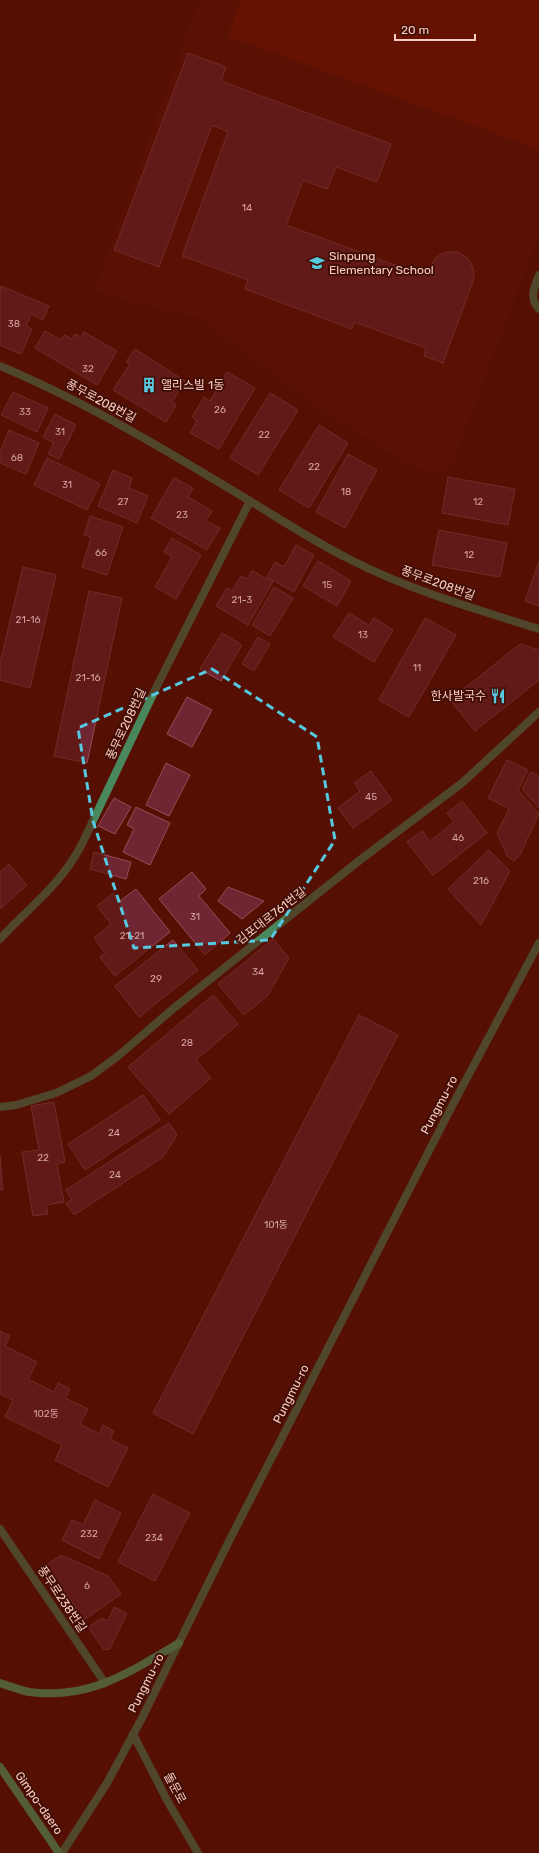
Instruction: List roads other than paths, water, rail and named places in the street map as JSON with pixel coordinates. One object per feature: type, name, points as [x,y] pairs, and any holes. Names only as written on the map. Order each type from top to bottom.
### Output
[{"type":"main road","points":[[0,1683],[28,1692],[60,1694],[89,1689],[119,1678],[179,1643]]},
{"type":"main road","name":"Gimpo-daero","points":[[0,1767],[61,1853]]},
{"type":"street","points":[[539,275],[534,287],[533,299],[539,310]]},
{"type":"street","name":"풍무로208번길","points":[[0,366],[65,395],[112,419],[349,559],[388,577],[436,596],[539,629]]},
{"type":"street","name":"풍무로208번길","points":[[0,939],[58,882],[74,860],[156,688],[250,501]]},
{"type":"street","name":"김포대로761번길","points":[[0,1107],[16,1105],[56,1093],[91,1076],[118,1056],[174,1008],[360,860],[462,783],[539,712]]},
{"type":"street","name":"Pungmu-ro","points":[[61,1853],[107,1783],[133,1734],[451,1108],[539,943]]},
{"type":"street","name":"풍무로238번길","points":[[0,1529],[105,1683]]},
{"type":"street","name":"돌문로","points":[[133,1734],[168,1802],[198,1853]]},
{"type":"place","name":"Sinpung Elementary School","points":[[317,263]]},
{"type":"place","name":"앨리스빌 1동","points":[[149,385]]},
{"type":"place","name":"한사발국수","points":[[498,696]]}]
